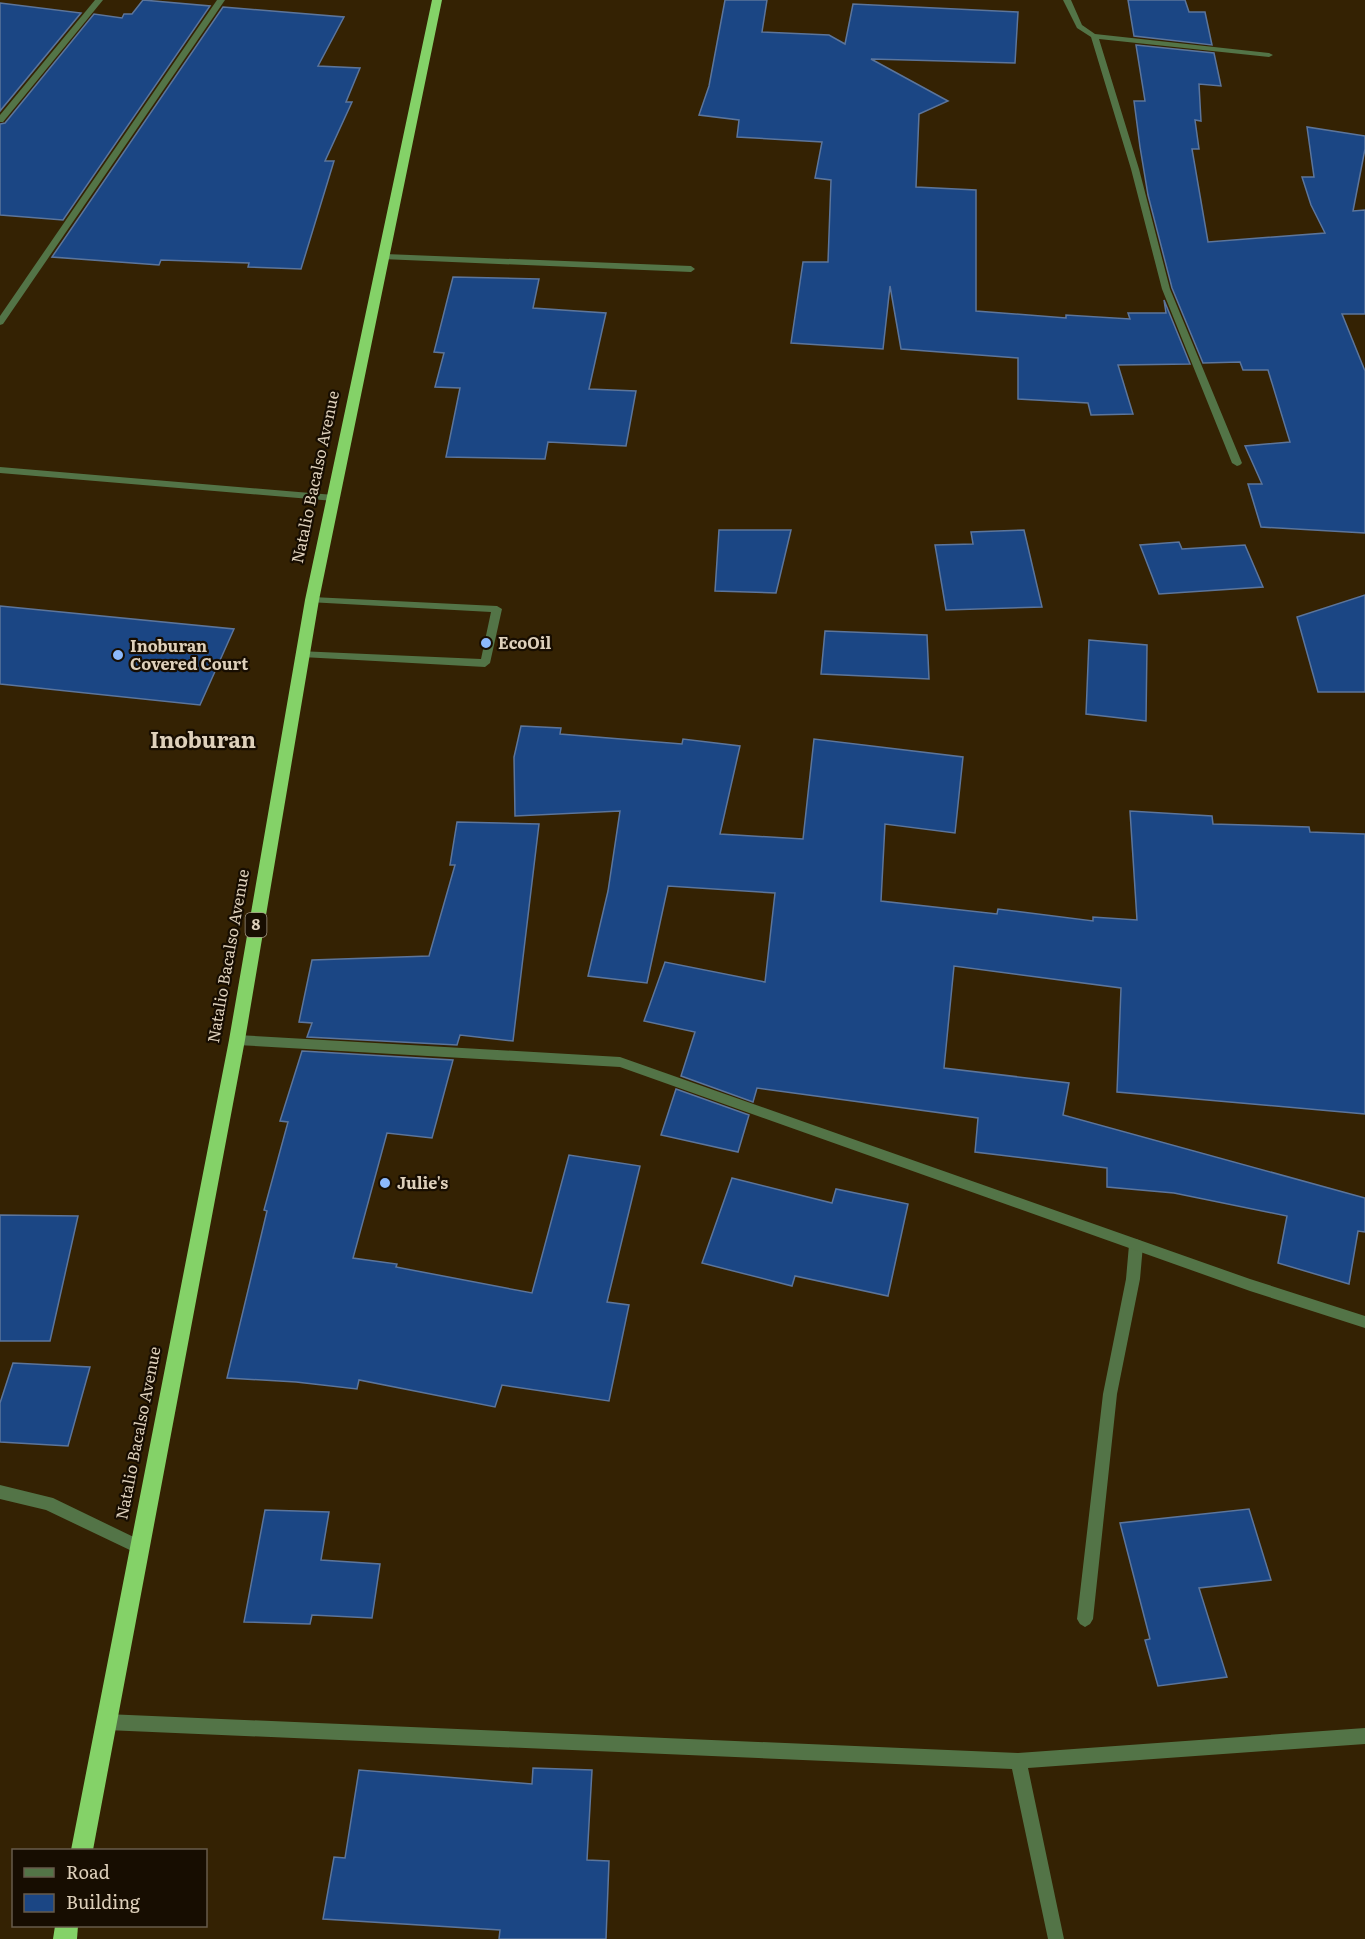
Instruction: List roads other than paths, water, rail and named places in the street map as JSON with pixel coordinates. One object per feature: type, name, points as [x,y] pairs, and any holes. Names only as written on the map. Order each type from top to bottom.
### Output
[{"type":"highway","name":"Natalio Bacalso Avenue","points":[[81,1849],[237,1040],[312,600],[437,0]]},
{"type":"street","points":[[0,120],[99,0]]},
{"type":"street","points":[[0,322],[221,0]]},
{"type":"street","points":[[1067,0],[1078,27],[1086,34],[1269,55]]},
{"type":"street","points":[[1094,36],[1135,169],[1166,289],[1237,463]]},
{"type":"street","points":[[385,258],[691,269]]},
{"type":"street","points":[[0,470],[334,498]]},
{"type":"street","points":[[302,653],[485,663],[497,609],[312,600]]},
{"type":"street","points":[[237,1040],[620,1062],[1136,1245],[1365,1322]]},
{"type":"street","points":[[1085,1619],[1110,1394],[1133,1279],[1136,1245]]},
{"type":"street","points":[[0,1492],[48,1503],[139,1547]]},
{"type":"street","points":[[106,1722],[1018,1761],[1365,1736]]},
{"type":"street","points":[[1018,1761],[1056,1939]]},
{"type":"place","name":"EcoOil","points":[[486,643]]},
{"type":"place","name":"Inoburan Covered Court","points":[[118,655]]},
{"type":"place","name":"Julie's","points":[[385,1183]]},
{"type":"district","name":"Inoburan","points":[[203,740]]}]
